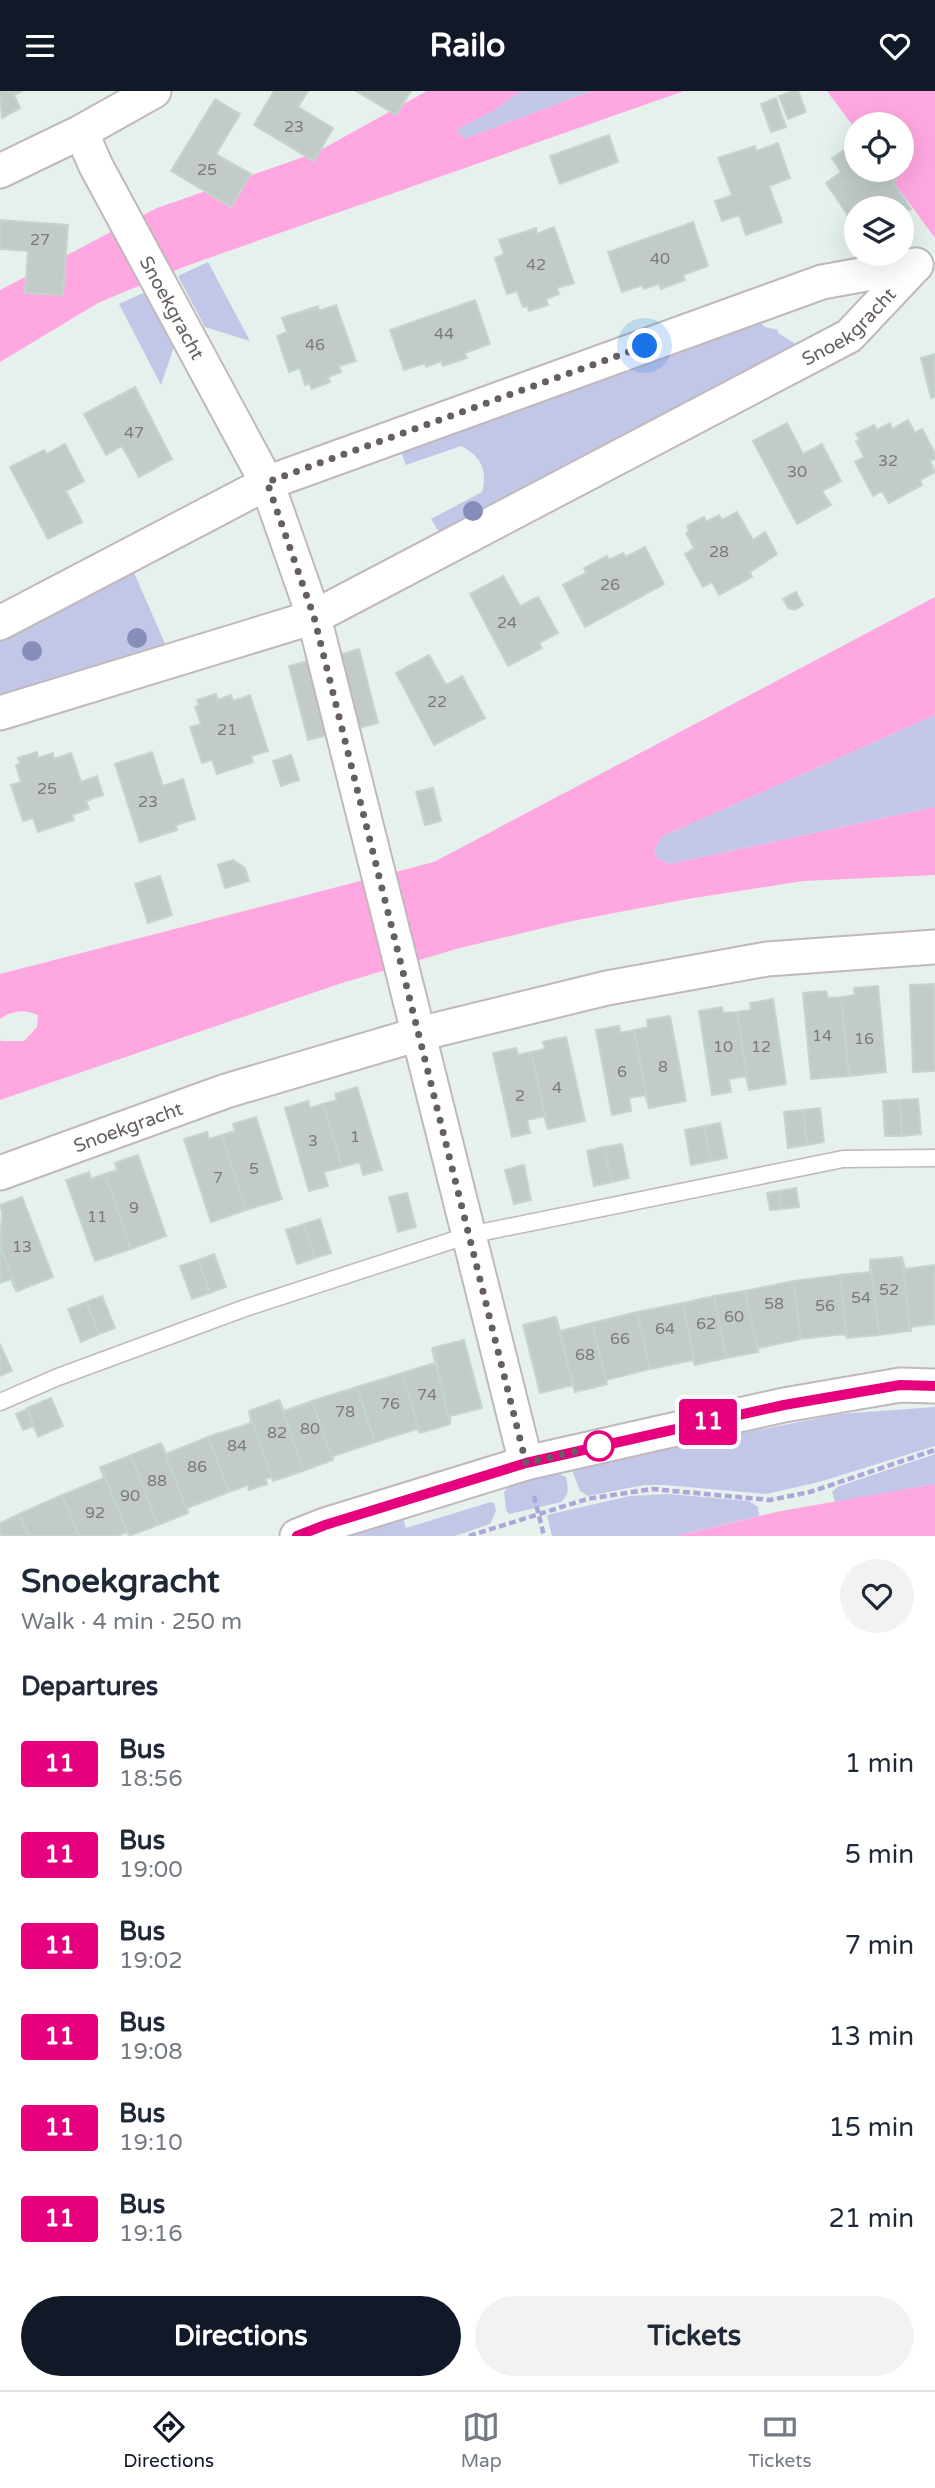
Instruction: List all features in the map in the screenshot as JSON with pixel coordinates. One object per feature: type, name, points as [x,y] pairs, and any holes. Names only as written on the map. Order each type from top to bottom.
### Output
[{"type":"street","points":[[0,171],[81,132],[154,91]]},
{"type":"street","name":"Snoekgracht","points":[[81,132],[96,166],[267,482],[314,617],[526,1463]]},
{"type":"street","name":"Snoekgracht","points":[[0,623],[267,482],[822,282],[916,265],[849,336],[314,617],[0,713]]},
{"type":"street","name":"Snoekgracht","points":[[0,1173],[415,1019],[767,959],[935,947]]},
{"type":"street","points":[[297,1536],[526,1463],[784,1405],[900,1385],[935,1386]]},
{"type":"lane","points":[[0,1402],[58,1377],[245,1308],[469,1235],[843,1159],[935,1158]]},
{"type":"path","points":[[469,1536],[587,1499],[652,1489],[770,1500],[810,1492],[935,1450]]},
{"type":"path","points":[[539,1514],[544,1536]]},
{"type":"shaded area","points":[[427,91],[521,91],[493,111],[456,130],[464,139],[592,91],[684,91],[186,266],[98,303],[0,362],[0,290],[157,208],[315,153]]},
{"type":"shaded area","points":[[521,91],[592,91],[464,139],[456,130],[493,111]]},
{"type":"shaded area","points":[[827,91],[935,91],[935,238],[914,209],[914,196],[904,196],[894,182],[914,182],[914,112],[844,114]]},
{"type":"shaded area","points":[[208,262],[250,341],[205,327],[178,276]]},
{"type":"shaded area","points":[[150,290],[176,341],[161,385],[119,304]]},
{"type":"shaded area","points":[[760,318],[765,327],[778,330],[778,333],[799,346],[442,537],[431,519],[482,492],[484,477],[481,465],[474,454],[461,446],[406,465],[400,449]]},
{"type":"shaded area","points":[[131,566],[167,648],[0,702],[0,633]]},
{"type":"shaded area","points":[[935,597],[935,715],[661,837],[654,851],[658,859],[670,864],[935,807],[935,875],[803,881],[572,921],[456,949],[339,984],[0,1100],[0,1039],[24,1041],[37,1027],[38,1015],[19,1011],[0,1019],[0,974],[434,862]]},
{"type":"shaded area","points":[[935,715],[935,807],[670,864],[658,859],[654,851],[661,837]]},
{"type":"shaded area","points":[[935,1407],[935,1446],[819,1482],[766,1494],[644,1485],[588,1496],[580,1491],[572,1470],[660,1449],[840,1414]]},
{"type":"shaded area","points":[[935,1454],[935,1484],[835,1502],[832,1492],[837,1487]]},
{"type":"shaded area","points":[[552,1471],[566,1477],[567,1493],[561,1502],[509,1514],[504,1492],[514,1478]]},
{"type":"shaded area","points":[[935,1484],[935,1536],[676,1536],[781,1511]]},
{"type":"shaded area","points":[[669,1494],[749,1501],[758,1507],[759,1516],[676,1536],[552,1536],[547,1515],[630,1496]]},
{"type":"shaded area","points":[[494,1503],[496,1511],[490,1524],[455,1536],[347,1536],[403,1518],[406,1528]]},
{"type":"building","points":[[0,91],[22,91],[14,95],[20,108],[2,118]]},
{"type":"building","points":[[274,91],[308,91],[298,107],[333,128],[314,161],[254,125]]},
{"type":"building","points":[[356,91],[411,91],[396,115]]},
{"type":"building","points":[[798,91],[806,112],[788,119],[779,96]]},
{"type":"building","points":[[776,98],[786,127],[771,132],[761,104]]},
{"type":"building","points":[[215,99],[240,114],[216,154],[251,174],[231,207],[171,171]]},
{"type":"building","points":[[609,135],[618,162],[560,184],[550,156]]},
{"type":"building","points":[[778,143],[790,178],[769,186],[782,222],[746,235],[739,215],[722,221],[715,201],[732,195],[718,158],[755,146],[756,151]]},
{"type":"building","points":[[844,150],[844,182],[893,182],[902,196],[844,196],[844,210],[826,183],[841,172],[832,158]]},
{"type":"building","points":[[0,220],[68,225],[63,295],[25,293],[28,251],[0,249]]},
{"type":"building","points":[[693,222],[708,266],[683,275],[685,280],[661,289],[659,284],[644,289],[642,285],[622,292],[608,252]]},
{"type":"building","points":[[554,227],[574,283],[557,288],[559,294],[546,299],[548,305],[529,311],[527,306],[523,307],[517,291],[507,294],[495,258],[504,254],[499,240],[536,228],[537,234]]},
{"type":"building","points":[[475,300],[490,344],[465,353],[467,358],[443,366],[441,361],[426,367],[425,363],[404,370],[390,330]]},
{"type":"building","points":[[336,305],[356,361],[339,366],[341,372],[328,377],[330,382],[312,389],[309,383],[305,385],[300,368],[289,372],[277,336],[287,332],[282,318],[318,306],[319,311]]},
{"type":"building","points":[[935,354],[935,397],[931,398],[921,358]]},
{"type":"building","points":[[135,387],[172,459],[139,477],[122,446],[106,455],[84,414]]},
{"type":"building","points":[[908,420],[915,433],[922,429],[935,453],[935,459],[930,461],[935,472],[920,480],[922,485],[889,503],[882,491],[873,496],[855,462],[864,457],[856,441],[860,440],[856,434],[874,425],[877,430],[890,423],[892,429]]},
{"type":"building","points":[[787,423],[803,454],[822,444],[841,481],[822,491],[831,505],[797,524],[753,441]]},
{"type":"building","points":[[65,444],[84,481],[66,491],[82,522],[48,539],[10,467],[44,450],[47,454]]},
{"type":"building","points":[[737,512],[753,540],[765,532],[777,554],[750,572],[752,577],[719,595],[712,582],[703,587],[685,554],[694,548],[686,533],[689,531],[687,526],[704,517],[706,522],[719,515],[722,520]]},
{"type":"building","points":[[645,547],[664,584],[585,627],[563,585],[586,573],[584,568],[607,556],[609,560],[623,553],[626,557]]},
{"type":"building","points":[[503,576],[520,606],[538,597],[558,633],[539,643],[542,648],[508,666],[470,594]]},
{"type":"building","points":[[796,592],[803,605],[794,610],[788,608],[783,599]]},
{"type":"building","points":[[359,649],[378,723],[358,728],[339,655]]},
{"type":"building","points":[[429,655],[446,685],[462,676],[485,718],[434,745],[396,673]]},
{"type":"building","points":[[309,661],[328,735],[308,740],[289,666]]},
{"type":"building","points":[[216,694],[218,700],[231,695],[233,701],[250,695],[268,751],[251,756],[253,762],[217,774],[212,760],[202,763],[190,727],[201,724],[195,707],[199,705],[197,700]]},
{"type":"building","points":[[37,752],[38,758],[53,753],[54,759],[71,753],[81,782],[97,776],[103,795],[86,801],[89,809],[72,815],[74,820],[38,832],[33,818],[23,821],[11,785],[21,782],[16,765],[20,764],[18,758]]},
{"type":"building","points":[[152,752],[163,786],[183,779],[195,819],[176,825],[177,830],[140,842],[115,764]]},
{"type":"building","points":[[291,755],[299,780],[281,786],[273,761]]},
{"type":"building","points":[[433,788],[441,821],[425,825],[416,792]]},
{"type":"building","points":[[233,860],[245,868],[249,881],[225,888],[218,865]]},
{"type":"building","points":[[160,876],[172,915],[148,923],[135,884]]},
{"type":"building","points":[[934,984],[935,1071],[913,1072],[910,985]]},
{"type":"building","points":[[878,986],[886,1072],[849,1076],[841,997],[855,995],[854,988]]},
{"type":"building","points":[[826,991],[828,998],[841,997],[849,1076],[811,1079],[803,993]]},
{"type":"building","points":[[773,999],[786,1084],[749,1090],[737,1012],[751,1010],[750,1003]]},
{"type":"building","points":[[722,1007],[723,1013],[737,1012],[749,1090],[746,1076],[729,1079],[731,1092],[712,1095],[699,1011]]},
{"type":"building","points":[[670,1016],[686,1101],[649,1108],[634,1030],[648,1027],[647,1020]]},
{"type":"building","points":[[619,1026],[620,1033],[634,1030],[649,1108],[645,1095],[629,1098],[631,1111],[612,1115],[596,1030]]},
{"type":"building","points":[[566,1037],[585,1121],[548,1129],[531,1052],[545,1049],[543,1042]]},
{"type":"building","points":[[516,1048],[518,1055],[531,1052],[548,1129],[544,1116],[527,1120],[530,1133],[512,1137],[493,1053]]},
{"type":"building","points":[[357,1087],[382,1170],[363,1175],[360,1162],[342,1167],[323,1104],[337,1100],[335,1094]]},
{"type":"building","points":[[918,1099],[921,1134],[902,1136],[900,1100]]},
{"type":"building","points":[[900,1100],[902,1136],[885,1136],[883,1101]]},
{"type":"building","points":[[308,1101],[310,1108],[323,1104],[342,1167],[324,1172],[328,1186],[309,1191],[285,1108]]},
{"type":"building","points":[[820,1108],[824,1142],[807,1145],[803,1110]]},
{"type":"building","points":[[803,1110],[807,1145],[788,1148],[784,1112]]},
{"type":"building","points":[[256,1117],[282,1199],[246,1210],[222,1135],[235,1131],[233,1124]]},
{"type":"building","points":[[720,1123],[727,1158],[711,1161],[704,1126]]},
{"type":"building","points":[[704,1126],[711,1161],[691,1165],[685,1130]]},
{"type":"building","points":[[207,1132],[209,1139],[222,1135],[246,1210],[211,1222],[184,1139]]},
{"type":"building","points":[[622,1144],[629,1178],[612,1182],[604,1147]]},
{"type":"building","points":[[604,1147],[612,1182],[594,1186],[587,1151]]},
{"type":"building","points":[[138,1155],[166,1236],[131,1249],[105,1174],[117,1170],[115,1163]]},
{"type":"building","points":[[524,1165],[531,1200],[514,1204],[505,1170]]},
{"type":"building","points":[[89,1172],[91,1179],[105,1174],[131,1249],[95,1261],[66,1180]]},
{"type":"building","points":[[796,1188],[799,1207],[781,1209],[779,1191]]},
{"type":"building","points":[[779,1191],[781,1209],[770,1210],[767,1193]]},
{"type":"building","points":[[407,1193],[416,1227],[398,1232],[389,1197]]},
{"type":"building","points":[[22,1197],[53,1277],[18,1291],[0,1246],[0,1205]]},
{"type":"building","points":[[320,1219],[331,1253],[315,1258],[304,1224]]},
{"type":"building","points":[[304,1224],[315,1258],[297,1264],[286,1230]]},
{"type":"building","points":[[0,1246],[18,1291],[11,1279],[0,1283]]},
{"type":"building","points":[[214,1254],[226,1287],[210,1293],[198,1260]]},
{"type":"building","points":[[902,1257],[910,1331],[879,1335],[870,1260]]},
{"type":"building","points":[[902,1257],[905,1269],[935,1265],[935,1324],[911,1327],[910,1331]]},
{"type":"building","points":[[198,1260],[210,1293],[192,1299],[180,1266]]},
{"type":"building","points":[[870,1260],[879,1335],[847,1338],[840,1275],[870,1272]]},
{"type":"building","points":[[840,1275],[847,1338],[845,1334],[801,1339],[793,1281]]},
{"type":"building","points":[[793,1281],[801,1339],[758,1348],[758,1352],[745,1291]]},
{"type":"building","points":[[745,1291],[758,1352],[726,1358],[714,1296]]},
{"type":"building","points":[[102,1296],[115,1328],[99,1334],[86,1302]]},
{"type":"building","points":[[714,1296],[726,1358],[695,1365],[683,1303]]},
{"type":"building","points":[[86,1302],[99,1334],[81,1342],[68,1309]]},
{"type":"building","points":[[683,1303],[695,1365],[693,1360],[650,1369],[637,1312]]},
{"type":"building","points":[[637,1312],[650,1369],[606,1380],[592,1323]]},
{"type":"building","points":[[556,1316],[560,1331],[592,1323],[607,1384],[575,1392]]},
{"type":"building","points":[[555,1317],[575,1392],[573,1385],[540,1393],[523,1325]]},
{"type":"building","points":[[464,1340],[482,1408],[450,1416],[450,1424],[433,1348]]},
{"type":"building","points":[[0,1344],[12,1371],[0,1376]]},
{"type":"building","points":[[432,1348],[450,1424],[420,1433],[402,1373],[435,1363]]},
{"type":"building","points":[[402,1373],[420,1433],[417,1429],[375,1442],[357,1387]]},
{"type":"building","points":[[357,1387],[375,1442],[333,1456],[333,1460],[312,1401]]},
{"type":"building","points":[[51,1398],[63,1426],[38,1437],[27,1408]]},
{"type":"building","points":[[279,1400],[303,1471],[273,1481],[249,1411]]},
{"type":"building","points":[[279,1400],[284,1411],[312,1401],[333,1460],[303,1471]]},
{"type":"building","points":[[27,1409],[34,1426],[23,1430],[16,1414]]},
{"type":"building","points":[[249,1411],[273,1481],[271,1477],[266,1479],[267,1484],[249,1490],[248,1485],[229,1492],[208,1437],[251,1423]]},
{"type":"building","points":[[208,1437],[229,1492],[187,1508],[188,1513],[161,1443],[166,1454]]},
{"type":"building","points":[[161,1443],[188,1513],[158,1525],[131,1455]]},
{"type":"building","points":[[131,1455],[158,1525],[129,1536],[101,1467]]},
{"type":"building","points":[[100,1467],[129,1536],[127,1532],[118,1536],[79,1536],[62,1495],[104,1478]]},
{"type":"building","points":[[62,1495],[79,1536],[29,1536],[19,1514]]},
{"type":"building","points":[[19,1514],[29,1536],[0,1536],[0,1523]]},
{"type":"bus line","name":"11","points":[[297,1536],[526,1463],[784,1405],[900,1385],[935,1386]]},
{"type":"route","points":[[599,1446],[526,1463],[314,617],[267,482],[645,346]]}]
